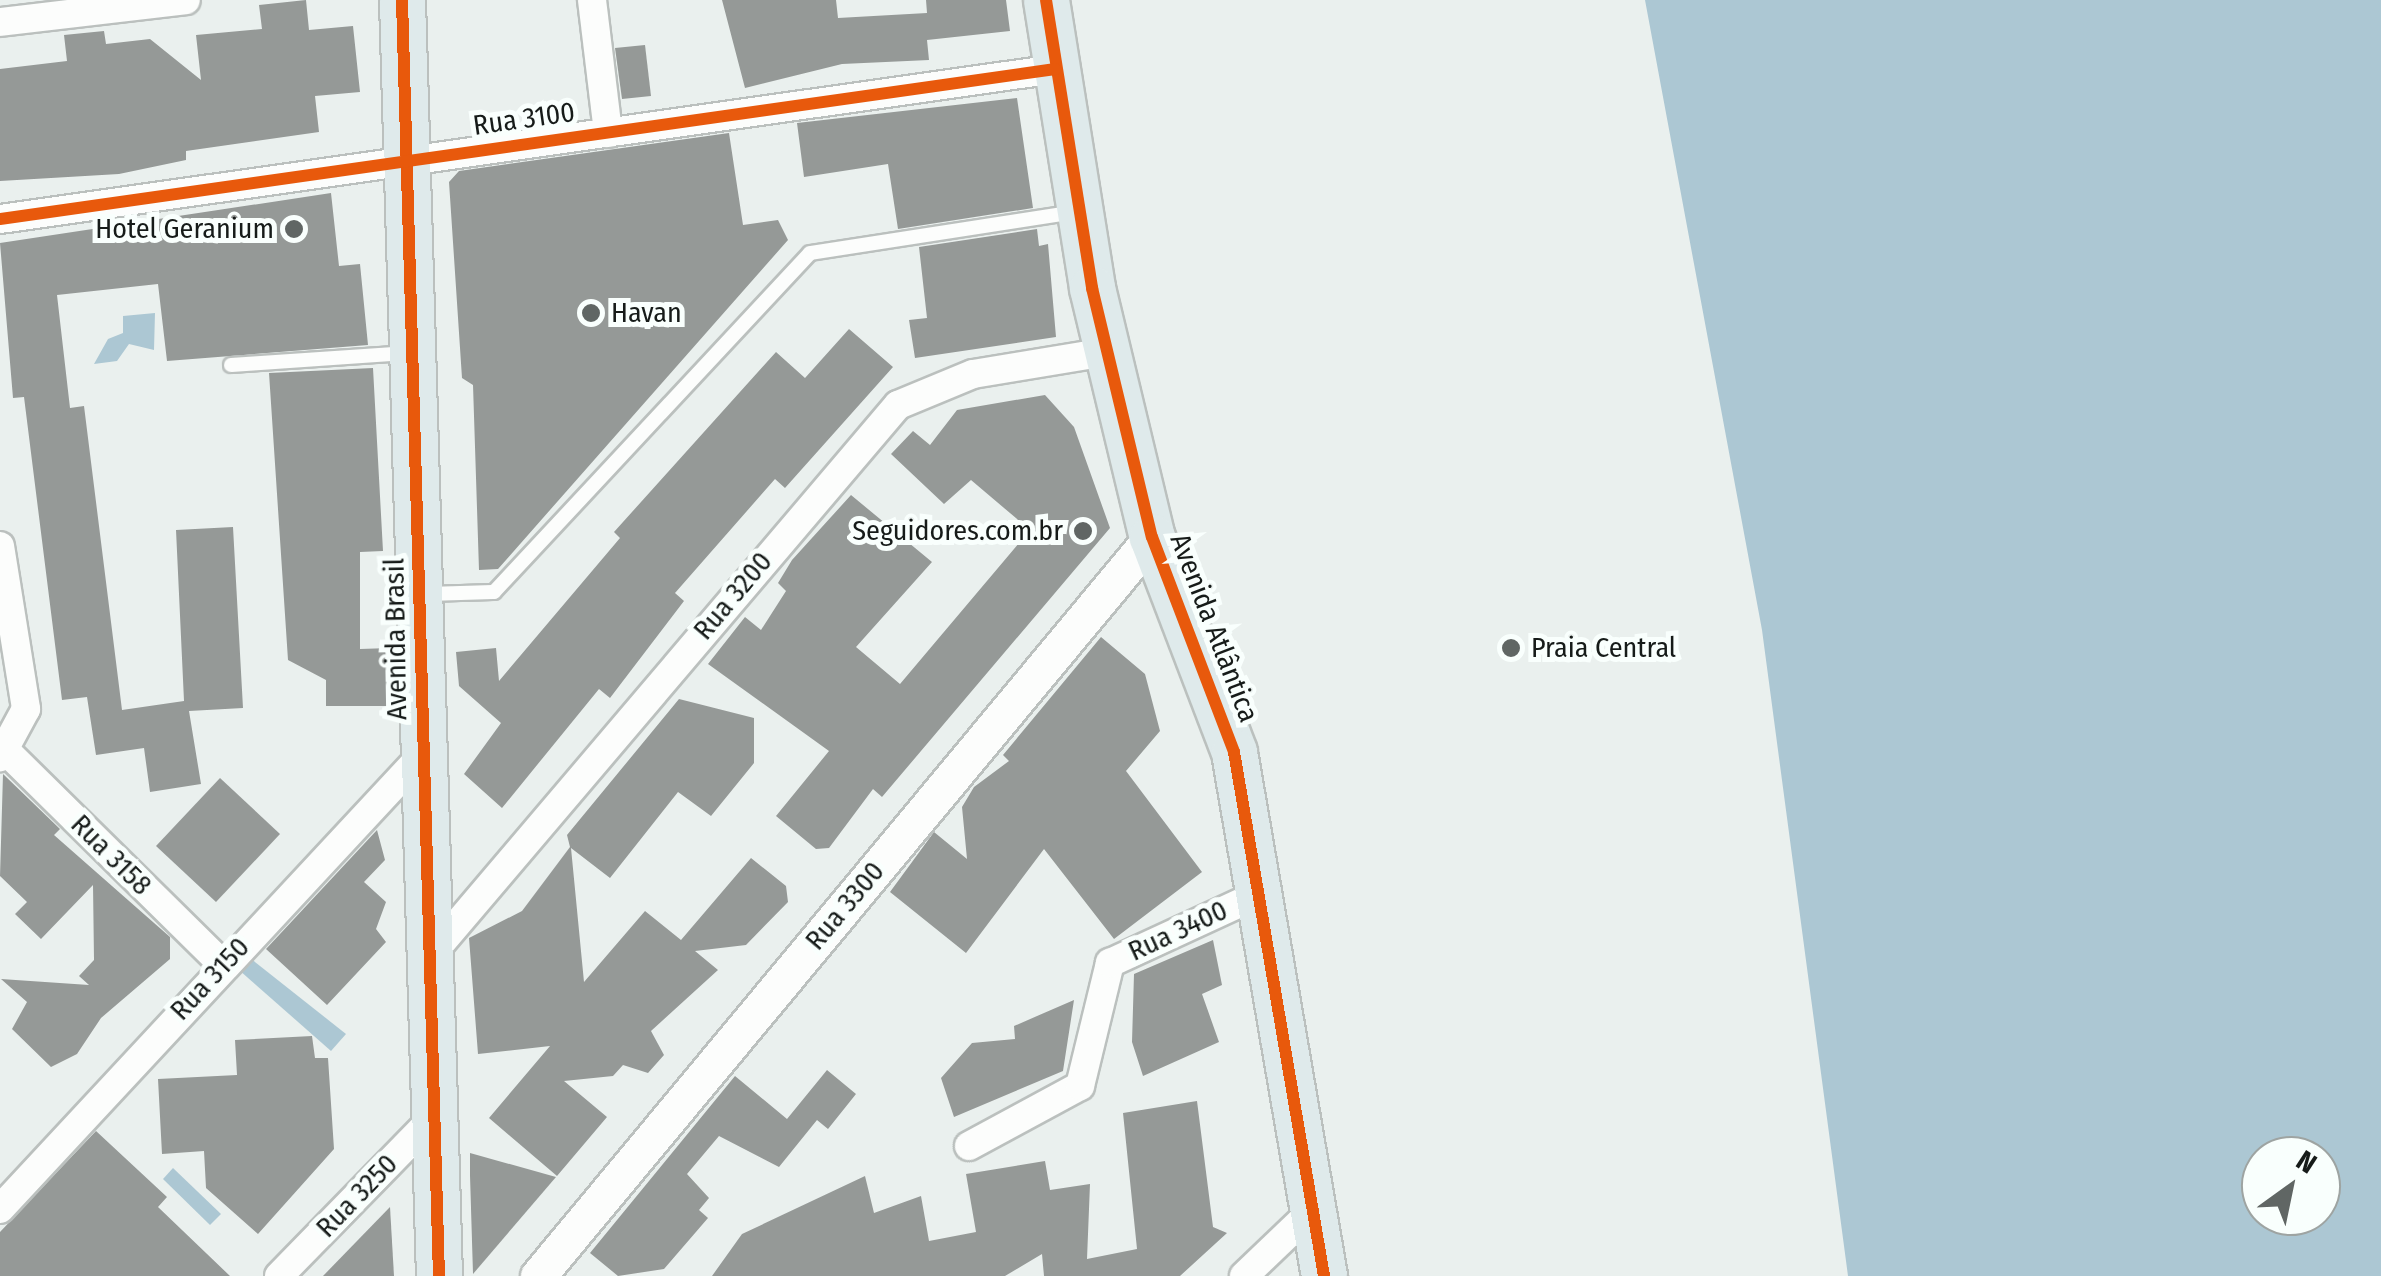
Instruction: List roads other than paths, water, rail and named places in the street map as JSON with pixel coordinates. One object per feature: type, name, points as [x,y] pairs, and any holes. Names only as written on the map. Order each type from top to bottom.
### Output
[{"type":"main road","name":"Avenida Brasil","points":[[402,0],[439,1276]]},
{"type":"main road","name":"Avenida Atlântica","points":[[1046,0],[1106,352],[1152,536],[1224,717],[1260,894],[1324,1276]]},
{"type":"street","points":[[0,22],[186,0]]},
{"type":"street","points":[[592,0],[608,133]]},
{"type":"street","name":"Rua 3100","points":[[0,219],[1056,70]]},
{"type":"street","name":"Rua 3200","points":[[430,956],[898,405],[974,374],[1106,352]]},
{"type":"street","name":"Rua 3300","points":[[538,1276],[1152,536]]},
{"type":"street","points":[[0,546],[26,709],[2,751]]},
{"type":"street","name":"Rua 3158","points":[[2,751],[223,965]]},
{"type":"street","name":"Rua 3150","points":[[0,1208],[424,753]]},
{"type":"street","name":"Rua 3400","points":[[969,1146],[1080,1086],[1110,964],[1260,894]]},
{"type":"street","name":"Rua 3250","points":[[279,1276],[434,1116]]},
{"type":"street","points":[[1244,1276],[1314,1210]]},
{"type":"lane","points":[[421,594],[494,592],[810,253],[1079,211]]},
{"type":"lane","points":[[231,365],[412,352]]},
{"type":"water","points":[[1645,0],[2381,0],[2381,1276],[1848,1276],[1762,630]]},
{"type":"water","points":[[155,313],[154,350],[129,344],[117,361],[94,364],[108,339],[123,333],[123,316]]},
{"type":"water","points":[[250,958],[346,1034],[331,1051],[239,970]]},
{"type":"water","points":[[173,1168],[221,1214],[210,1225],[163,1179]]},
{"type":"place","name":"Hotel Geranium","points":[[294,229]]},
{"type":"place","name":"Havan","points":[[591,313]]},
{"type":"place","name":"Seguidores.com.br","points":[[1083,531]]},
{"type":"place","name":"Praia Central","points":[[1511,648]]}]
